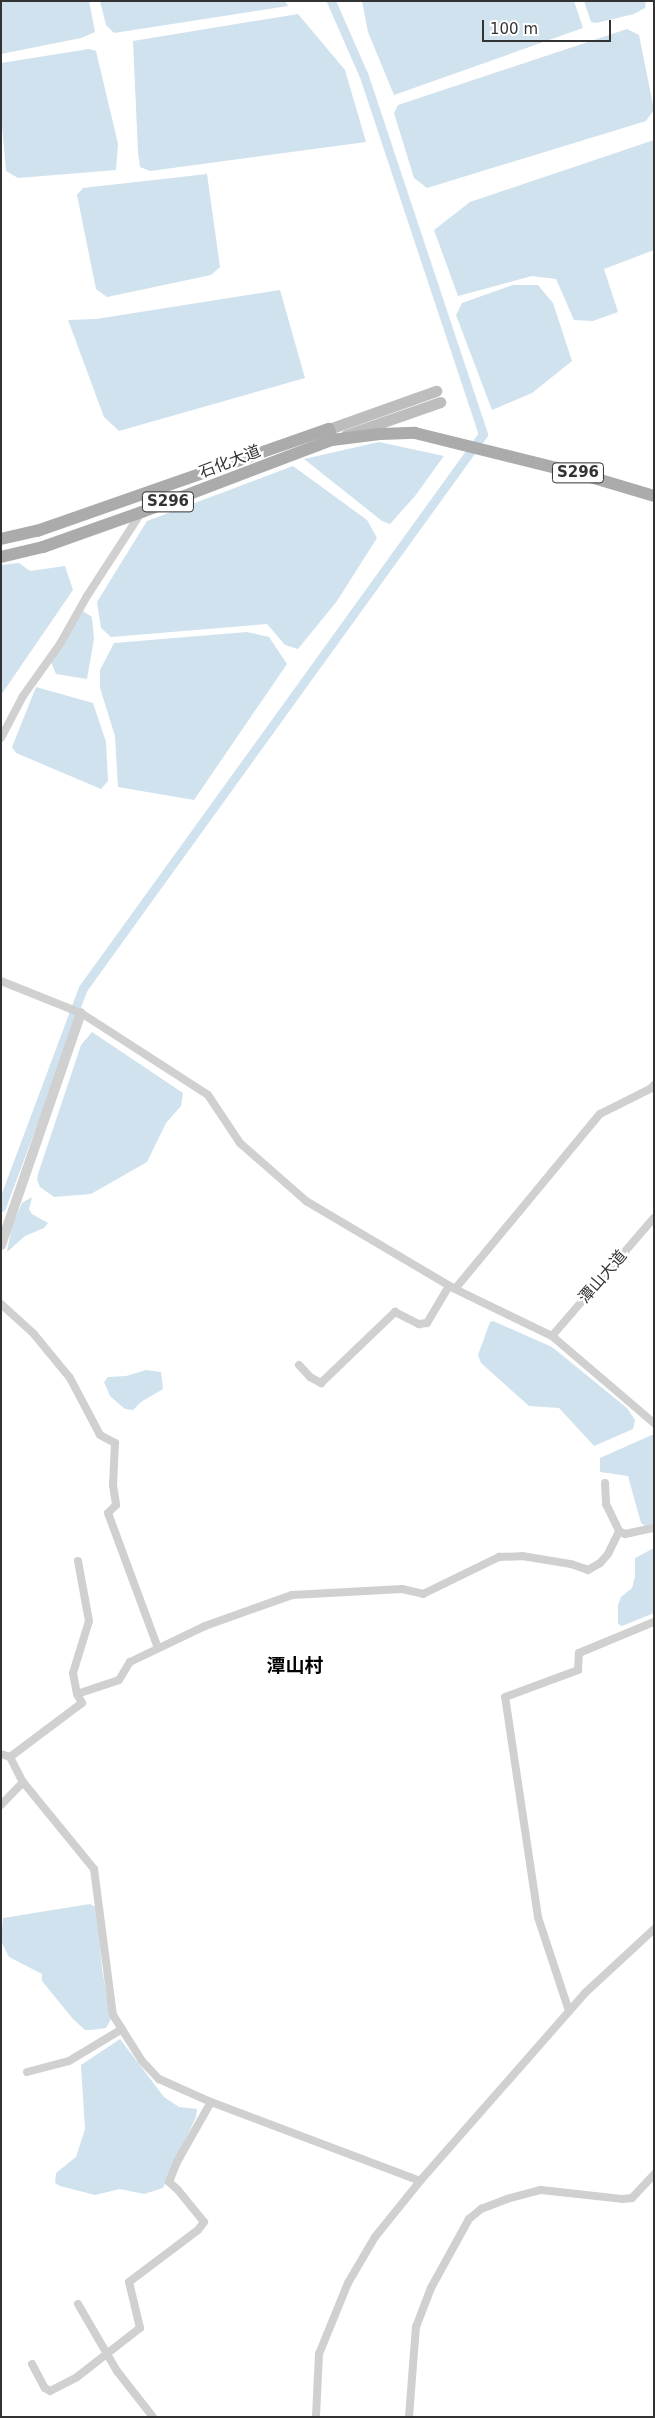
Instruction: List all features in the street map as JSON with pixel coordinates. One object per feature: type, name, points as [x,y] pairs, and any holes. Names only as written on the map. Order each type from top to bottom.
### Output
[{"type":"main road","name":"石化大道","points":[[1,539],[37,531],[330,434],[438,396]]},
{"type":"main road","name":"S296","points":[[330,434],[415,433],[502,454],[654,496]]},
{"type":"main road","name":"石化大道","points":[[1,557],[43,547],[142,512],[330,434]]},
{"type":"street","points":[[1,738],[23,696],[60,644],[87,596],[142,512]]},
{"type":"street","points":[[1,981],[81,1013],[208,1095],[240,1143],[306,1201],[452,1287],[552,1336],[654,1423]]},
{"type":"street","points":[[1,1245],[81,1013]]},
{"type":"street","points":[[299,1365],[310,1377],[321,1383],[395,1312],[419,1324],[427,1323],[452,1287],[600,1114],[650,1089],[654,1085]]},
{"type":"street","name":"潭山大道","points":[[552,1336],[654,1218]]},
{"type":"street","points":[[1,1304],[33,1334],[70,1378],[100,1435],[115,1443],[113,1486],[116,1505],[108,1513],[158,1648]]},
{"type":"street","points":[[605,1483],[606,1504],[619,1531],[625,1534],[654,1528]]},
{"type":"street","points":[[77,1694],[119,1680],[130,1662],[205,1626],[292,1595],[402,1589],[423,1594],[499,1557],[522,1556],[572,1564],[588,1570],[600,1563],[608,1554],[619,1531]]},
{"type":"street","points":[[1,1754],[10,1756],[82,1703],[77,1694],[73,1673],[89,1621],[78,1561]]},
{"type":"street","points":[[569,2011],[538,1917],[505,1697],[578,1670],[579,1653],[654,1622]]},
{"type":"street","points":[[10,1756],[23,1782],[94,1869],[113,2015],[142,2061],[159,2079],[212,2102],[420,2181]]},
{"type":"street","points":[[1,1804],[23,1782]]},
{"type":"street","points":[[316,2417],[319,2354],[348,2283],[375,2237],[420,2181],[585,1993],[654,1929]]},
{"type":"street","points":[[27,2072],[68,2061],[122,2029]]},
{"type":"street","points":[[32,2364],[45,2388],[50,2391],[77,2377],[140,2328],[129,2282],[198,2230],[204,2222],[178,2190],[169,2182],[176,2162],[212,2102]]},
{"type":"street","points":[[409,2417],[416,2327],[431,2288],[468,2219],[481,2209],[507,2199],[541,2190],[632,2198],[654,2174]]},
{"type":"street","points":[[78,2304],[117,2371],[153,2417]]},
{"type":"water","points":[[1,1],[89,1],[95,32],[81,38],[1,54]]},
{"type":"water","points":[[100,1],[285,1],[288,6],[114,33],[106,25]]},
{"type":"water","points":[[362,1],[574,1],[583,28],[394,95],[368,32]]},
{"type":"water","points":[[584,1],[646,1],[645,8],[634,14],[596,23],[591,22]]},
{"type":"water","points":[[298,14],[345,70],[366,142],[150,171],[140,167],[133,41]]},
{"type":"water","points":[[627,29],[639,35],[654,110],[646,121],[427,188],[414,178],[394,113],[398,105]]},
{"type":"water","points":[[89,49],[96,51],[118,144],[116,170],[18,178],[6,171],[1,113],[1,63]]},
{"type":"water","points":[[654,140],[654,250],[604,269],[618,312],[593,321],[574,320],[556,279],[532,276],[458,296],[434,230],[470,202]]},
{"type":"water","points":[[207,174],[220,267],[211,275],[107,297],[96,289],[77,195],[83,188]]},
{"type":"water","points":[[513,285],[538,285],[553,303],[572,361],[532,393],[492,410],[456,315],[462,303]]},
{"type":"water","points":[[280,290],[305,378],[119,431],[104,417],[68,320],[96,319]]},
{"type":"water","points":[[379,442],[444,456],[415,496],[390,524],[382,521],[304,459]]},
{"type":"water","points":[[293,466],[367,520],[377,538],[337,601],[298,649],[285,645],[267,624],[111,637],[101,628],[97,602],[147,521]]},
{"type":"water","points":[[19,563],[30,571],[65,566],[73,590],[1,695],[1,565]]},
{"type":"water","points":[[83,611],[92,617],[94,639],[87,679],[56,674],[51,662]]},
{"type":"water","points":[[247,632],[269,637],[287,664],[194,800],[118,787],[115,736],[100,688],[100,670],[114,643]]},
{"type":"water","points":[[36,687],[93,703],[106,742],[108,781],[101,789],[16,753],[12,747]]},
{"type":"water","points":[[92,1032],[183,1093],[181,1106],[166,1123],[147,1162],[91,1194],[54,1197],[40,1187],[37,1180],[38,1174],[81,1045]]},
{"type":"water","points":[[32,1197],[29,1209],[32,1214],[48,1223],[44,1228],[25,1236],[7,1252],[12,1226],[22,1203]]},
{"type":"water","points":[[493,1321],[552,1347],[627,1408],[635,1420],[633,1429],[594,1446],[559,1408],[529,1406],[481,1363],[478,1355],[490,1322]]},
{"type":"water","points":[[146,1370],[161,1372],[163,1389],[141,1402],[133,1410],[125,1409],[110,1396],[104,1382],[108,1377],[126,1376]]},
{"type":"water","points":[[654,1434],[654,1526],[646,1527],[641,1523],[628,1476],[600,1472],[600,1458]]},
{"type":"water","points":[[654,1548],[654,1613],[622,1626],[618,1624],[618,1605],[621,1597],[632,1588],[635,1577],[635,1558]]},
{"type":"water","points":[[90,1904],[97,1908],[102,1969],[111,2019],[106,2028],[85,2030],[73,2019],[42,1981],[42,1974],[9,1957],[1,1941],[3,1918]]},
{"type":"water","points":[[120,2039],[164,2097],[179,2107],[197,2109],[196,2117],[163,2188],[144,2194],[120,2189],[95,2195],[60,2186],[55,2183],[56,2173],[76,2157],[85,2129],[81,2065]]},
{"type":"waterway","points":[[1,1207],[83,988],[483,434],[363,74],[331,1]]},
{"type":"district","name":"潭山村","points":[[295,1666]]}]
